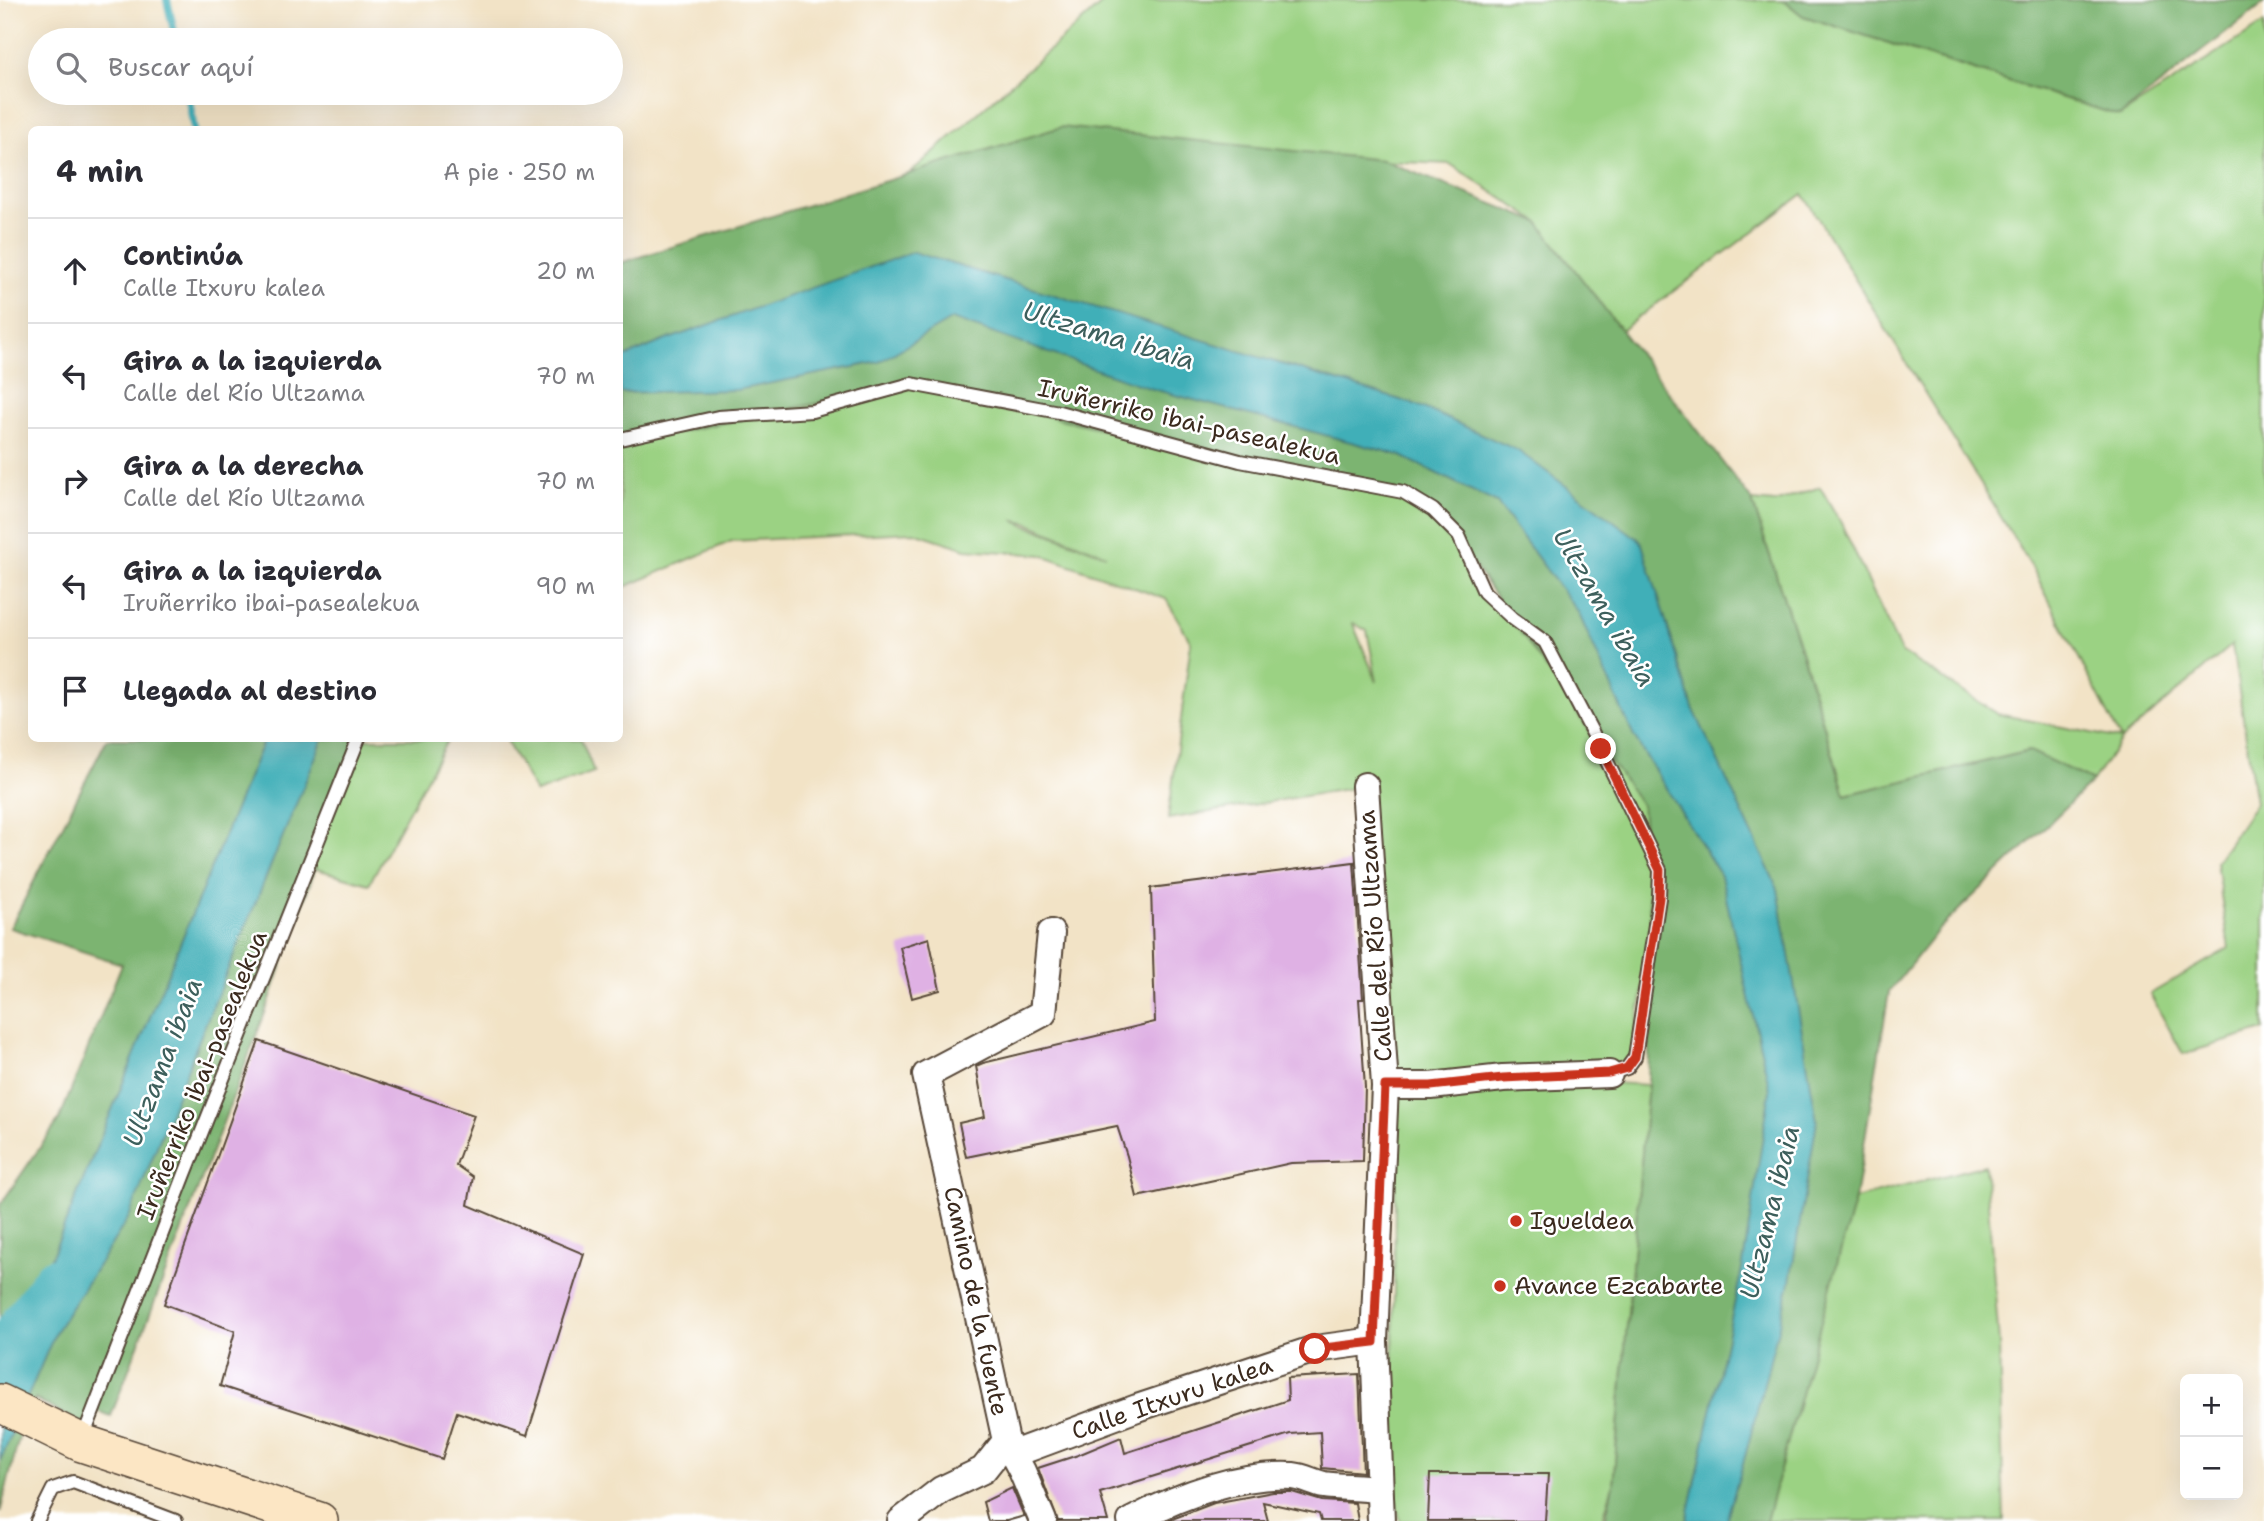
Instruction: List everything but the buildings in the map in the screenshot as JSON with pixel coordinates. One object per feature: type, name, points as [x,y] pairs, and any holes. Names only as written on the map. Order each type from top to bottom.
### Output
[{"type":"street","name":"Calle del Río Ultzama","points":[[1365,786],[1385,1086],[1374,1342],[1381,1521]]},
{"type":"street","name":"Camino de la fuente","points":[[1043,1521],[1010,1447],[926,1075],[1043,1013],[1052,933]]},
{"type":"street","name":"Calle del Río Ultzama","points":[[1385,1086],[1431,1086],[1503,1078],[1609,1073]]},
{"type":"street","name":"Calle Itxuru kalea","points":[[1010,1447],[1315,1349],[1374,1342]]},
{"type":"street","points":[[0,1403],[279,1515],[319,1521]]},
{"type":"street","points":[[901,1521],[941,1490],[983,1470],[1010,1447]]},
{"type":"street","points":[[1131,1521],[1198,1492],[1256,1478],[1295,1476],[1324,1485],[1379,1490]]},
{"type":"lane","name":"Iruñerriko ibai-pasealekua","points":[[623,438],[718,417],[812,411],[911,384],[1059,412],[1240,461],[1404,492],[1433,510],[1459,536],[1484,592],[1512,618],[1545,642],[1660,870],[1659,898],[1635,1057],[1627,1068],[1609,1073]]},
{"type":"lane","name":"Iruñerriko ibai-pasealekua","points":[[84,1435],[357,742]]},
{"type":"lane","points":[[37,1521],[53,1489],[73,1482],[176,1521]]},
{"type":"green space","points":[[1106,0],[1820,0],[1894,45],[2120,116],[2264,23],[2264,1030],[2183,1054],[2150,994],[2229,948],[2216,862],[2256,803],[2232,645],[2121,740],[2093,781],[2029,751],[1845,795],[1752,501],[1775,503],[1820,487],[1841,523],[1901,652],[1998,714],[2121,739],[2034,571],[1803,194],[1619,332],[1538,222],[1450,164],[1124,151],[910,173]]},
{"type":"green space","points":[[1783,0],[2264,0],[2264,3],[2120,116],[1803,16]]},
{"type":"green space","points":[[1061,127],[1383,160],[1538,222],[1752,501],[1845,795],[2030,751],[2093,781],[1940,928],[1889,992],[1855,1199],[1766,1521],[1605,1521],[1613,1485],[1648,1085],[1652,941],[1642,806],[1470,560],[1404,492],[1240,461],[911,384],[623,443],[623,262]]},
{"type":"green space","points":[[911,384],[1403,492],[1459,536],[1484,592],[1584,701],[1654,826],[1659,898],[1630,1065],[1611,1083],[1648,1085],[1613,1485],[1602,1521],[1400,1521],[1392,1482],[1396,1101],[1365,786],[1168,819],[1191,642],[1166,599],[1042,555],[966,549],[914,532],[732,541],[623,588],[623,438]],"holes":[[[1015,521],[1027,523],[1106,555]],[[1353,623],[1367,631],[1377,682]]]},
{"type":"green space","points":[[105,742],[358,742],[307,866],[315,869],[268,1005],[111,1416],[92,1409],[87,1427],[35,1399],[22,1426],[0,1513],[0,1205],[59,1120],[122,964],[10,928]]},
{"type":"green space","points":[[358,742],[446,742],[369,884],[306,866]]},
{"type":"green space","points":[[507,742],[582,742],[594,772],[536,793]]},
{"type":"green space","points":[[1985,1165],[1999,1343],[2004,1521],[1759,1521],[1855,1199]]},
{"type":"water","points":[[913,252],[1417,405],[1517,450],[1641,541],[1693,708],[1778,889],[1817,1121],[1789,1287],[1726,1521],[1687,1521],[1743,1264],[1770,1090],[1721,876],[1634,737],[1578,612],[1497,503],[1399,455],[1149,388],[952,319],[879,362],[737,390],[623,393],[623,358]]},
{"type":"water","points":[[263,742],[322,742],[129,1217],[56,1331],[0,1461],[0,1372],[54,1251]]},
{"type":"waterway","points":[[167,0],[173,28]]},
{"type":"waterway","points":[[190,105],[193,126]]},
{"type":"waterway","name":"Ultzama ibaia","points":[[0,1366],[5,1349],[55,1281]]},
{"type":"place","name":"Igueldea","points":[[1516,1221]]},
{"type":"place","name":"Avance Ezcabarte","points":[[1500,1286]]},
{"type":"route","points":[[1315,1349],[1374,1342],[1385,1086],[1431,1086],[1503,1078],[1609,1073],[1627,1068],[1635,1057],[1661,886],[1660,870],[1601,749]]}]
